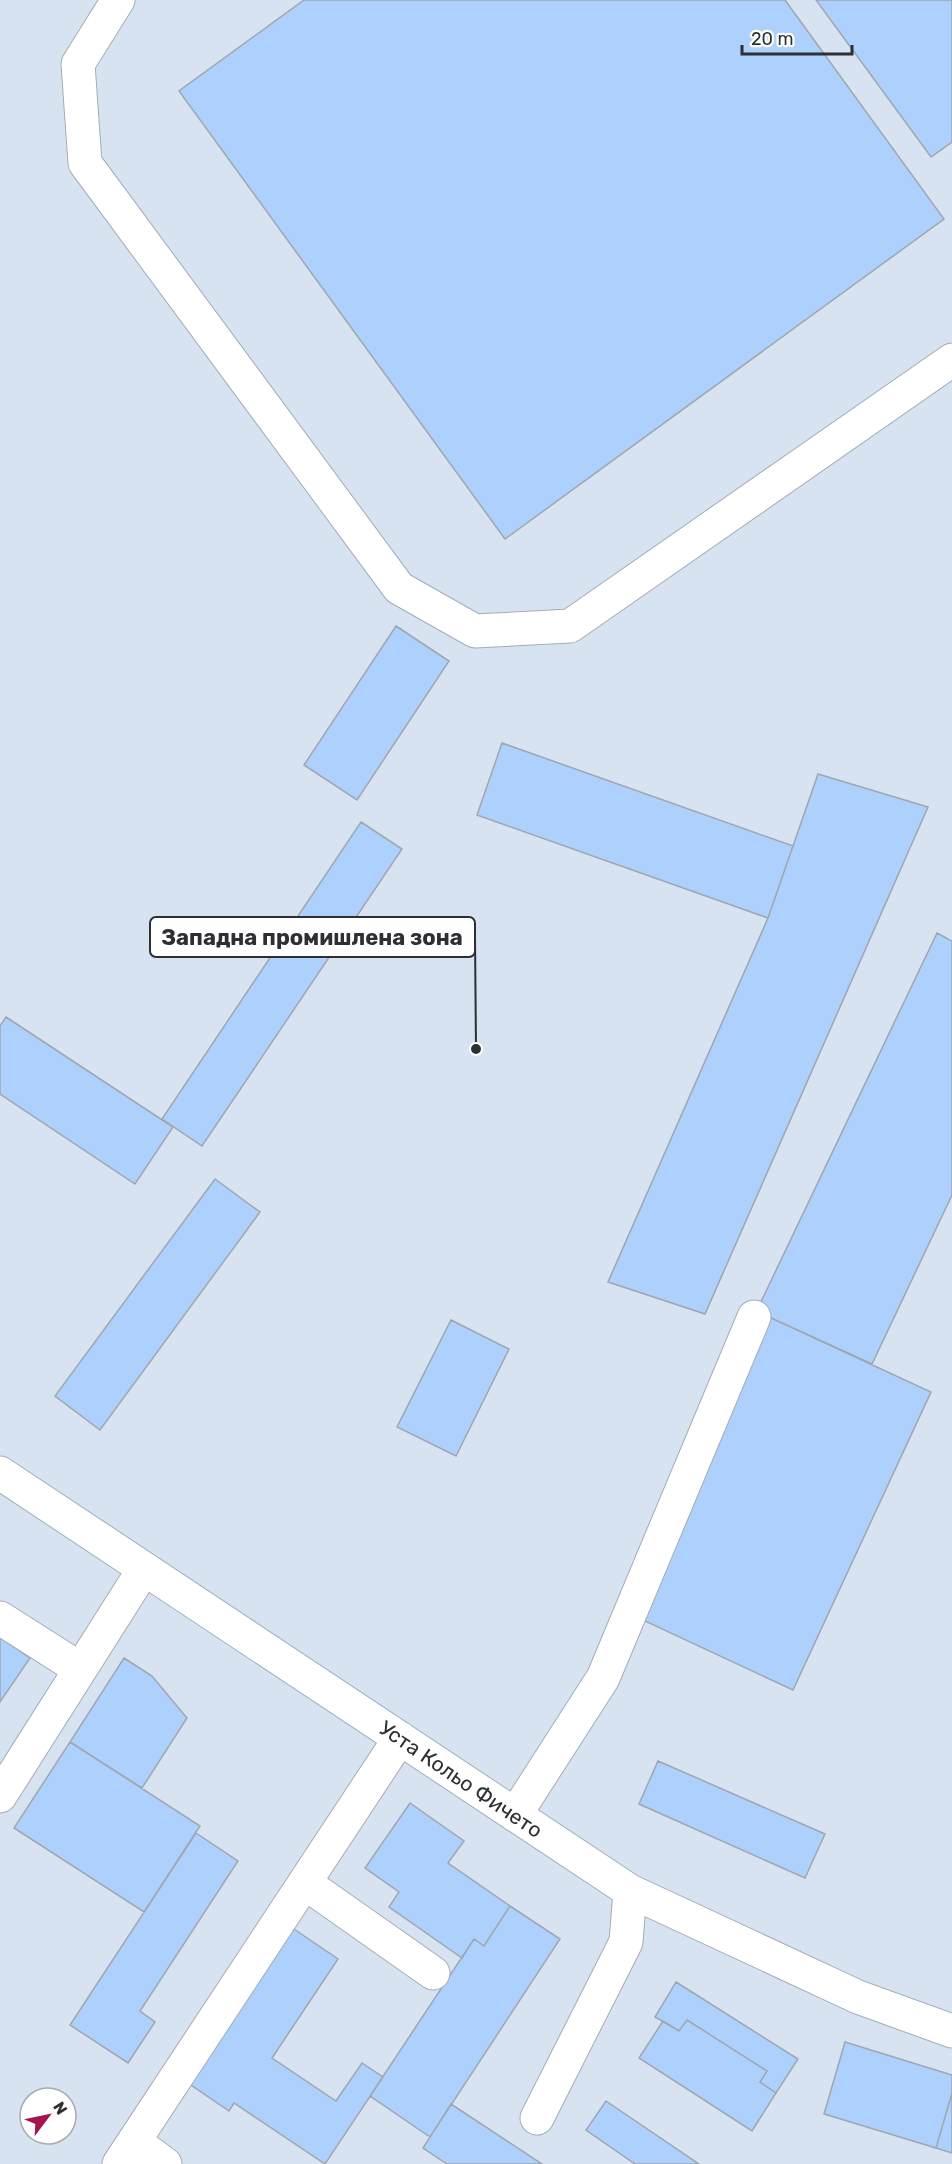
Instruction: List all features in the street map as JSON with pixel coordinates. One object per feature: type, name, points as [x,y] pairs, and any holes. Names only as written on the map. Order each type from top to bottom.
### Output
[{"type":"street","points":[[118,0],[78,64],[85,163],[399,588],[475,631],[570,626],[950,366]]},
{"type":"street","points":[[515,1815],[603,1678],[754,1317]]},
{"type":"street","name":"Уста Кольо Фичето","points":[[0,1473],[630,1891],[858,1997],[952,2031]]},
{"type":"street","points":[[0,1796],[144,1569]]},
{"type":"street","points":[[0,1618],[80,1669]]},
{"type":"street","points":[[165,2164],[127,2153],[400,1738]]},
{"type":"street","points":[[305,1883],[433,1973]]},
{"type":"street","points":[[537,2118],[626,1942],[630,1891]]},
{"type":"shaded area","points":[[0,0],[952,0],[952,2164],[0,2164]]},
{"type":"building","points":[[304,0],[785,0],[944,219],[505,539],[179,91]]},
{"type":"building","points":[[816,0],[952,0],[952,142],[931,157]]},
{"type":"building","points":[[396,626],[449,661],[357,800],[304,765]]},
{"type":"building","points":[[502,743],[793,846],[768,918],[477,815]]},
{"type":"building","points":[[818,774],[928,807],[705,1314],[608,1282],[768,918]]},
{"type":"building","points":[[361,822],[402,849],[202,1146],[162,1119]]},
{"type":"building","points":[[937,933],[952,941],[952,1195],[872,1364],[769,1317],[758,1308]]},
{"type":"building","points":[[6,1017],[173,1127],[135,1184],[0,1094],[0,1026]]},
{"type":"building","points":[[215,1179],[260,1212],[100,1430],[55,1396]]},
{"type":"building","points":[[769,1317],[931,1392],[793,1690],[632,1615]]},
{"type":"building","points":[[451,1320],[509,1349],[456,1456],[397,1427]]},
{"type":"building","points":[[0,1637],[30,1658],[0,1702]]},
{"type":"building","points":[[124,1658],[152,1676],[187,1718],[142,1788],[70,1742]]},
{"type":"building","points":[[70,1742],[200,1826],[144,1912],[14,1828]]},
{"type":"building","points":[[658,1761],[825,1834],[805,1878],[639,1804]]},
{"type":"building","points":[[410,1803],[464,1841],[448,1863],[510,1906],[484,1946],[474,1939],[462,1958],[389,1907],[399,1892],[365,1868]]},
{"type":"building","points":[[196,1833],[238,1861],[140,2011],[155,2022],[128,2063],[70,2025]]},
{"type":"building","points":[[510,1906],[560,1939],[430,2137],[370,2096],[474,1939],[484,1946]]},
{"type":"building","points":[[291,1927],[338,1959],[272,2058],[336,2101],[362,2063],[383,2077],[325,2164],[234,2103],[229,2111],[188,2083]]},
{"type":"building","points":[[676,1982],[798,2059],[776,2093],[760,2082],[767,2071],[687,2020],[679,2031],[655,2017]]},
{"type":"building","points":[[687,2020],[767,2071],[760,2082],[776,2093],[752,2131],[639,2058],[663,2021],[679,2031]]},
{"type":"building","points":[[845,2042],[952,2075],[952,2093],[936,2148],[824,2114]]},
{"type":"building","points":[[952,2093],[952,2153],[936,2148]]},
{"type":"building","points":[[606,2101],[699,2164],[635,2164],[586,2130]]},
{"type":"building","points":[[451,2104],[542,2164],[447,2164],[423,2148]]},
{"type":"place","name":"Западна промишлена зона","points":[[476,1049]]}]
